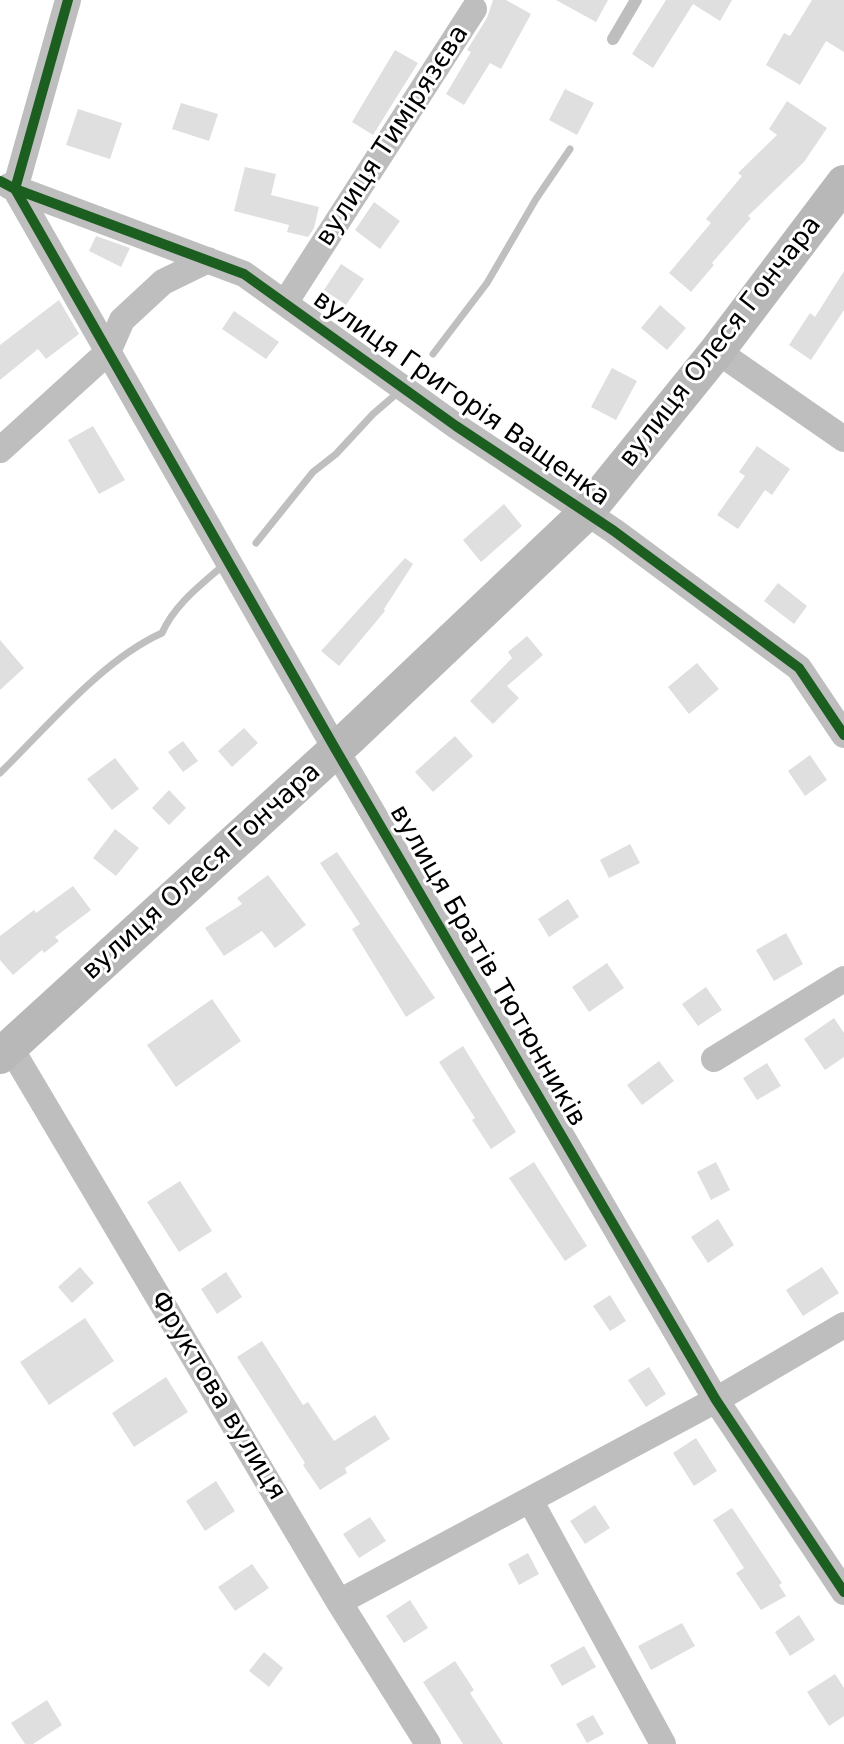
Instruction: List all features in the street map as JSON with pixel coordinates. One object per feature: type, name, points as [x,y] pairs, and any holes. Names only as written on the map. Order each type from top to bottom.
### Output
[{"type":"main road","name":"вулиця Олеся Гончара","points":[[5,1051],[336,750],[586,513],[717,351],[844,183]]},
{"type":"street","points":[[8,185],[68,0]]},
{"type":"street","name":"вулиця Тимірязєва","points":[[285,303],[474,9]]},
{"type":"street","name":"вулиця Григорія Ващенка","points":[[8,185],[244,274],[456,426],[586,513],[799,668],[844,735]]},
{"type":"street","name":"вулиця Братів Тютюнників","points":[[8,185],[716,1400],[844,1592]]},
{"type":"street","points":[[0,450],[108,352],[122,320],[163,282],[208,260]]},
{"type":"street","points":[[717,351],[844,439]]},
{"type":"street","points":[[714,1059],[844,979]]},
{"type":"street","name":"Фруктова вулиця","points":[[5,1051],[428,1744]]},
{"type":"street","points":[[339,1602],[716,1400],[844,1325]]},
{"type":"street","points":[[530,1500],[663,1744]]},
{"type":"lane","points":[[613,39],[636,0]]},
{"type":"building","points":[[493,0],[506,0],[531,14],[501,69],[490,63],[464,105],[446,94],[471,52],[467,50],[487,18]]},
{"type":"building","points":[[556,0],[608,0],[596,22]]},
{"type":"building","points":[[666,0],[732,0],[720,21],[693,4],[653,68],[632,54]]},
{"type":"building","points":[[812,0],[844,0],[844,52],[826,41],[800,85],[766,65],[784,33],[790,36]]},
{"type":"building","points":[[395,50],[418,63],[373,135],[352,122]]},
{"type":"building","points":[[565,89],[594,103],[577,135],[549,120]]},
{"type":"building","points":[[787,101],[827,128],[804,162],[748,216],[751,218],[691,292],[669,273],[711,223],[706,219],[742,176],[738,173],[777,135],[769,129]]},
{"type":"building","points":[[181,103],[218,114],[209,141],[172,129]]},
{"type":"building","points":[[78,109],[122,123],[110,159],[66,145]]},
{"type":"building","points":[[245,167],[276,174],[271,195],[319,207],[314,228],[308,237],[287,232],[289,225],[234,211]]},
{"type":"building","points":[[374,202],[400,221],[380,249],[355,230]]},
{"type":"building","points":[[96,236],[130,248],[121,267],[89,251]]},
{"type":"building","points":[[341,264],[364,279],[346,305],[324,290]]},
{"type":"building","points":[[844,271],[844,310],[811,360],[789,345],[810,313],[815,317]]},
{"type":"building","points":[[59,300],[79,334],[46,359],[38,349],[0,380],[0,345]]},
{"type":"building","points":[[660,305],[686,328],[667,350],[641,328]]},
{"type":"building","points":[[234,311],[279,342],[266,359],[222,329]]},
{"type":"building","points":[[612,368],[637,381],[616,420],[591,407]]},
{"type":"building","points":[[93,426],[125,480],[99,494],[68,440]]},
{"type":"building","points":[[757,446],[790,469],[772,495],[765,490],[738,529],[717,515],[745,476],[739,472]]},
{"type":"building","points":[[504,504],[522,526],[481,562],[463,540]]},
{"type":"building","points":[[405,558],[413,564],[385,611],[339,666],[321,651]]},
{"type":"building","points":[[778,583],[807,606],[794,624],[764,601]]},
{"type":"building","points":[[527,636],[543,655],[507,686],[519,698],[493,724],[470,701],[512,658],[508,652]]},
{"type":"building","points":[[0,640],[24,668],[0,690]]},
{"type":"building","points":[[697,663],[719,689],[689,714],[668,687]]},
{"type":"building","points":[[244,728],[258,743],[232,767],[218,751]]},
{"type":"building","points":[[455,736],[473,756],[433,792],[415,772]]},
{"type":"building","points":[[183,741],[198,761],[183,772],[168,752]]},
{"type":"building","points":[[810,755],[827,780],[805,796],[788,771]]},
{"type":"building","points":[[115,758],[139,789],[112,810],[87,779]]},
{"type":"building","points":[[169,790],[186,808],[169,825],[152,808]]},
{"type":"building","points":[[115,829],[139,848],[116,876],[93,858]]},
{"type":"building","points":[[630,844],[640,863],[609,878],[600,860]]},
{"type":"building","points":[[337,852],[435,998],[406,1017],[352,929],[360,924],[320,863]]},
{"type":"building","points":[[268,875],[306,925],[275,948],[262,931],[224,956],[205,928],[242,904],[237,898]]},
{"type":"building","points":[[73,886],[91,910],[55,937],[59,941],[44,953],[42,950],[13,975],[0,960],[0,936]]},
{"type":"building","points":[[568,899],[579,917],[549,937],[538,919]]},
{"type":"building","points":[[786,933],[803,964],[774,981],[756,950]]},
{"type":"building","points":[[607,963],[624,988],[589,1012],[572,987]]},
{"type":"building","points":[[706,987],[722,1010],[698,1026],[682,1004]]},
{"type":"building","points":[[212,999],[241,1041],[176,1087],[147,1045]]},
{"type":"building","points":[[834,1018],[844,1033],[844,1057],[825,1070],[804,1039]]},
{"type":"building","points":[[463,1046],[516,1132],[491,1149],[439,1062]]},
{"type":"building","points":[[659,1061],[674,1081],[642,1105],[627,1085]]},
{"type":"building","points":[[767,1063],[781,1086],[757,1100],[743,1078]]},
{"type":"building","points":[[534,1162],[587,1246],[565,1261],[509,1178]]},
{"type":"building","points":[[716,1162],[730,1190],[711,1200],[697,1172]]},
{"type":"building","points":[[180,1181],[212,1231],[179,1252],[147,1202]]},
{"type":"building","points":[[718,1219],[734,1245],[708,1263],[691,1237]]},
{"type":"building","points":[[80,1267],[94,1283],[72,1303],[58,1287]]},
{"type":"building","points":[[822,1267],[839,1293],[803,1316],[786,1290]]},
{"type":"building","points":[[226,1272],[242,1297],[217,1314],[201,1289]]},
{"type":"building","points":[[610,1295],[626,1321],[610,1331],[593,1306]]},
{"type":"building","points":[[85,1318],[114,1361],[49,1405],[20,1362]]},
{"type":"building","points":[[262,1341],[303,1405],[308,1402],[334,1441],[375,1415],[390,1439],[345,1468],[347,1473],[320,1490],[237,1357]]},
{"type":"building","points":[[649,1367],[666,1394],[646,1407],[628,1380]]},
{"type":"building","points":[[166,1377],[188,1412],[134,1447],[112,1413]]},
{"type":"building","points":[[696,1438],[717,1471],[694,1486],[673,1453]]},
{"type":"building","points":[[216,1481],[235,1511],[205,1531],[186,1501]]},
{"type":"building","points":[[595,1505],[610,1528],[585,1544],[570,1521]]},
{"type":"building","points":[[732,1508],[782,1583],[779,1585],[786,1596],[761,1610],[736,1573],[744,1568],[713,1520]]},
{"type":"building","points":[[370,1517],[386,1541],[359,1558],[343,1534]]},
{"type":"building","points":[[528,1553],[539,1574],[519,1585],[508,1564]]},
{"type":"building","points":[[252,1564],[269,1588],[235,1611],[218,1587]]},
{"type":"building","points":[[410,1600],[428,1628],[404,1643],[386,1616]]},
{"type":"building","points":[[799,1615],[815,1640],[790,1656],[775,1632]]},
{"type":"building","points":[[682,1623],[695,1646],[651,1670],[638,1646]]},
{"type":"building","points":[[584,1646],[596,1667],[562,1686],[550,1665]]},
{"type":"building","points":[[264,1652],[283,1668],[269,1687],[249,1671]]},
{"type":"building","points":[[455,1661],[474,1690],[470,1693],[503,1744],[463,1744],[423,1682]]},
{"type":"building","points":[[835,1674],[844,1688],[844,1716],[829,1726],[807,1692]]},
{"type":"building","points":[[47,1700],[62,1725],[33,1744],[25,1744],[11,1723]]},
{"type":"building","points":[[593,1715],[604,1734],[587,1743],[576,1724]]},
{"type":"waterway","points":[[433,354],[487,283],[536,199],[570,149]]},
{"type":"waterway","points":[[256,543],[313,472],[336,454],[394,396]]},
{"type":"waterway","points":[[0,773],[97,677],[162,633],[194,590],[219,569]]},
{"type":"cycle path","points":[[68,0],[15,189],[336,750],[716,1400],[844,1592]]},
{"type":"cycle path","points":[[0,181],[244,274],[456,426],[614,531],[799,668],[844,735]]}]
